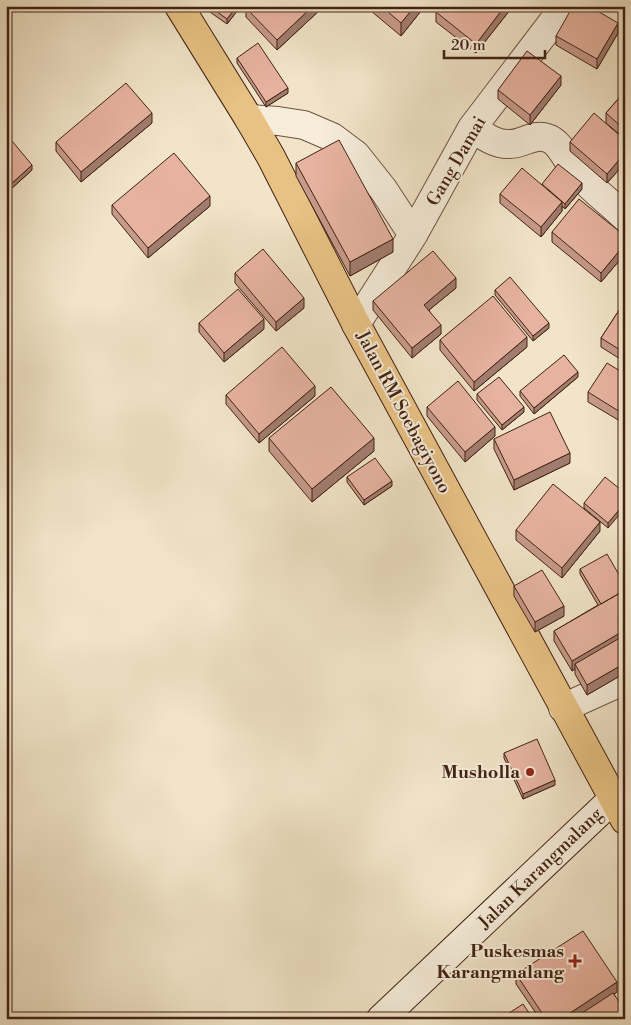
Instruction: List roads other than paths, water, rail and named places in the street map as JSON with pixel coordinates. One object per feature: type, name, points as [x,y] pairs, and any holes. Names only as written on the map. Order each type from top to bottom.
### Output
[{"type":"main road","name":"Jalan RM Soebagiyono","points":[[179,6],[271,157],[356,324],[619,810]]},
{"type":"street","name":"Gang Damai","points":[[356,324],[413,235],[472,128],[565,6]]},
{"type":"street","points":[[249,119],[278,121],[304,126],[340,143],[356,155],[383,189],[413,235]]},
{"type":"street","points":[[472,128],[501,144],[512,144],[536,137],[552,140],[558,145],[586,182],[625,217]]},
{"type":"street","points":[[563,708],[625,680]]},
{"type":"street","name":"Jalan Karangmalang","points":[[381,1019],[619,810]]},
{"type":"place","name":"Musholla","points":[[530,772]]},
{"type":"place","name":"Puskesmas Karangmalang","points":[[575,961]]}]
